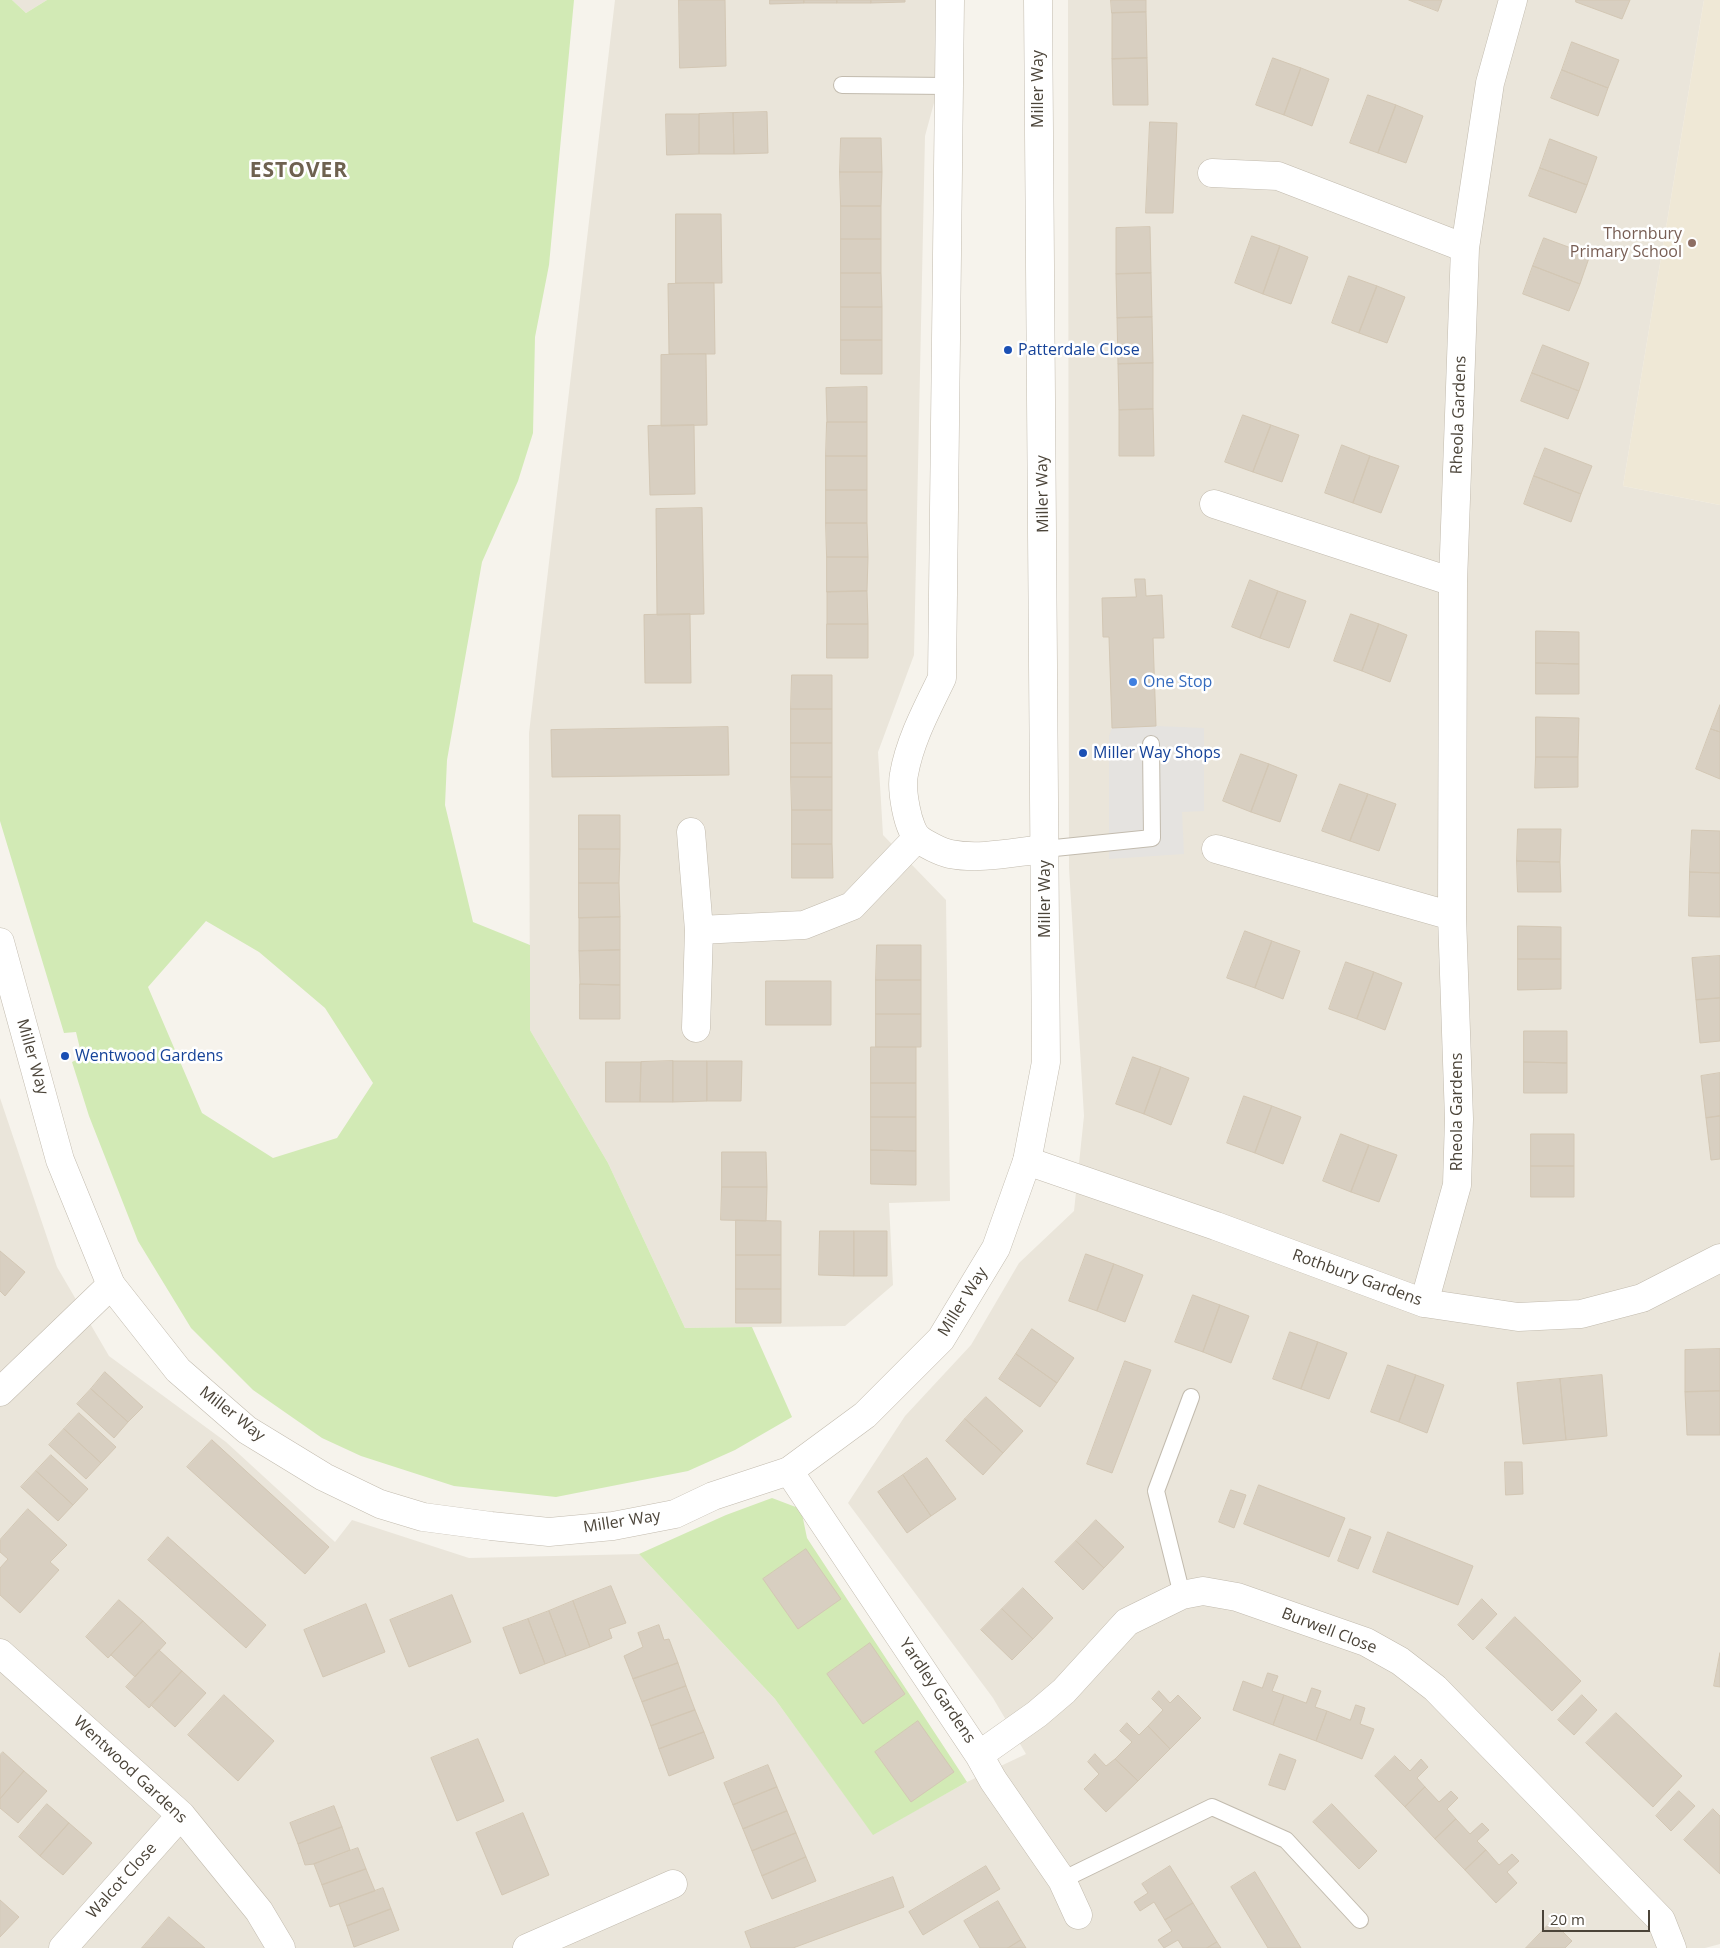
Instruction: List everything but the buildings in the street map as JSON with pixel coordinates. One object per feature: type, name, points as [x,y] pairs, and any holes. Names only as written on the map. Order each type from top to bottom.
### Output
[{"type":"street","points":[[950,0],[942,678],[918,729],[903,775],[907,817],[917,838],[948,854],[990,855],[1044,849]]},
{"type":"street","name":"Miller Way","points":[[0,942],[60,1160],[110,1285],[178,1370],[247,1430],[324,1477],[380,1504],[423,1517],[548,1532],[613,1526],[675,1514],[714,1496],[789,1471],[865,1415],[941,1340],[996,1248],[1026,1161],[1046,1062],[1038,0]]},
{"type":"street","name":"Rheola Gardens","points":[[1424,1304],[1456,1185],[1459,1119],[1452,916],[1453,582],[1465,248],[1490,84],[1513,0]]},
{"type":"street","points":[[1212,173],[1278,176],[1465,248]]},
{"type":"street","points":[[1214,504],[1453,582]]},
{"type":"street","points":[[691,832],[699,930],[696,1028]]},
{"type":"street","points":[[699,930],[804,925],[852,906],[917,838]]},
{"type":"street","points":[[1216,849],[1452,916]]},
{"type":"street","name":"Rothbury Gardens","points":[[1026,1161],[1216,1226],[1424,1304],[1518,1317],[1581,1314],[1642,1298],[1720,1258]]},
{"type":"street","points":[[0,1391],[110,1285]]},
{"type":"street","name":"Yardley Gardens","points":[[789,1471],[979,1755],[993,1780],[1062,1880],[1078,1916]]},
{"type":"street","name":"Burwell Close","points":[[979,1755],[1037,1714],[1064,1691],[1127,1622],[1182,1595],[1203,1591],[1237,1597],[1366,1642],[1400,1661],[1435,1688],[1660,1920],[1672,1948]]},
{"type":"street","name":"Wentwood Gardens","points":[[0,1653],[181,1815],[259,1912],[281,1948]]},
{"type":"street","name":"Walcot Close","points":[[63,1948],[181,1815]]},
{"type":"street","points":[[527,1948],[673,1884]]},
{"type":"lane","points":[[842,85],[949,86]]},
{"type":"lane","points":[[1044,849],[1152,838],[1151,744]]},
{"type":"lane","points":[[1182,1595],[1156,1491],[1191,1397]]},
{"type":"lane","points":[[1062,1880],[1212,1808],[1286,1840],[1360,1920]]},
{"type":"shaded area","points":[[12,0],[47,0],[26,13]]},
{"type":"shaded area","points":[[615,0],[962,0],[925,136],[914,655],[878,752],[883,835],[946,900],[950,1201],[889,1203],[893,1285],[845,1326],[685,1328],[608,1163],[530,1030],[529,733]]},
{"type":"shaded area","points":[[1068,0],[1704,0],[1623,486],[1720,505],[1720,1944],[1705,1948],[0,1948],[0,1098],[57,1267],[109,1356],[226,1442],[335,1542],[352,1520],[469,1558],[639,1554],[775,1699],[873,1834],[967,1782],[1026,1754],[993,1698],[848,1503],[905,1416],[971,1345],[1019,1263],[1074,1211],[1084,1116],[1069,868]]},
{"type":"shaded area","name":"Thornbury Primary School","points":[[1704,0],[1720,0],[1720,505],[1623,486]]},
{"type":"shaded area","points":[[1156,726],[1204,728],[1204,811],[1182,812],[1184,854],[1109,859],[1109,736],[1112,728]]},
{"type":"green space","points":[[0,0],[12,0],[26,13],[47,0],[574,0],[549,265],[535,337],[533,433],[518,481],[482,562],[447,760],[445,805],[473,922],[530,945],[530,1030],[608,1163],[685,1328],[752,1327],[792,1417],[735,1450],[688,1471],[556,1497],[454,1486],[361,1456],[322,1438],[253,1390],[191,1328],[138,1241],[89,1116],[72,1062],[82,1057],[76,1032],[64,1033],[0,821]],"holes":[[[206,921],[259,952],[325,1008],[373,1083],[337,1138],[273,1158],[202,1113],[148,987]]]},
{"type":"green space","points":[[772,1498],[801,1509],[807,1538],[967,1782],[873,1835],[775,1699],[639,1554],[726,1515]]},
{"type":"place","name":"Thornbury Primary School","points":[[1692,243]]},
{"type":"place","name":"Patterdale Close","points":[[1008,350]]},
{"type":"place","name":"One Stop","points":[[1133,682]]},
{"type":"place","name":"Miller Way Shops","points":[[1083,753]]},
{"type":"place","name":"Wentwood Gardens","points":[[65,1056]]},
{"type":"district","name":"ESTOVER","points":[[299,171]]}]
